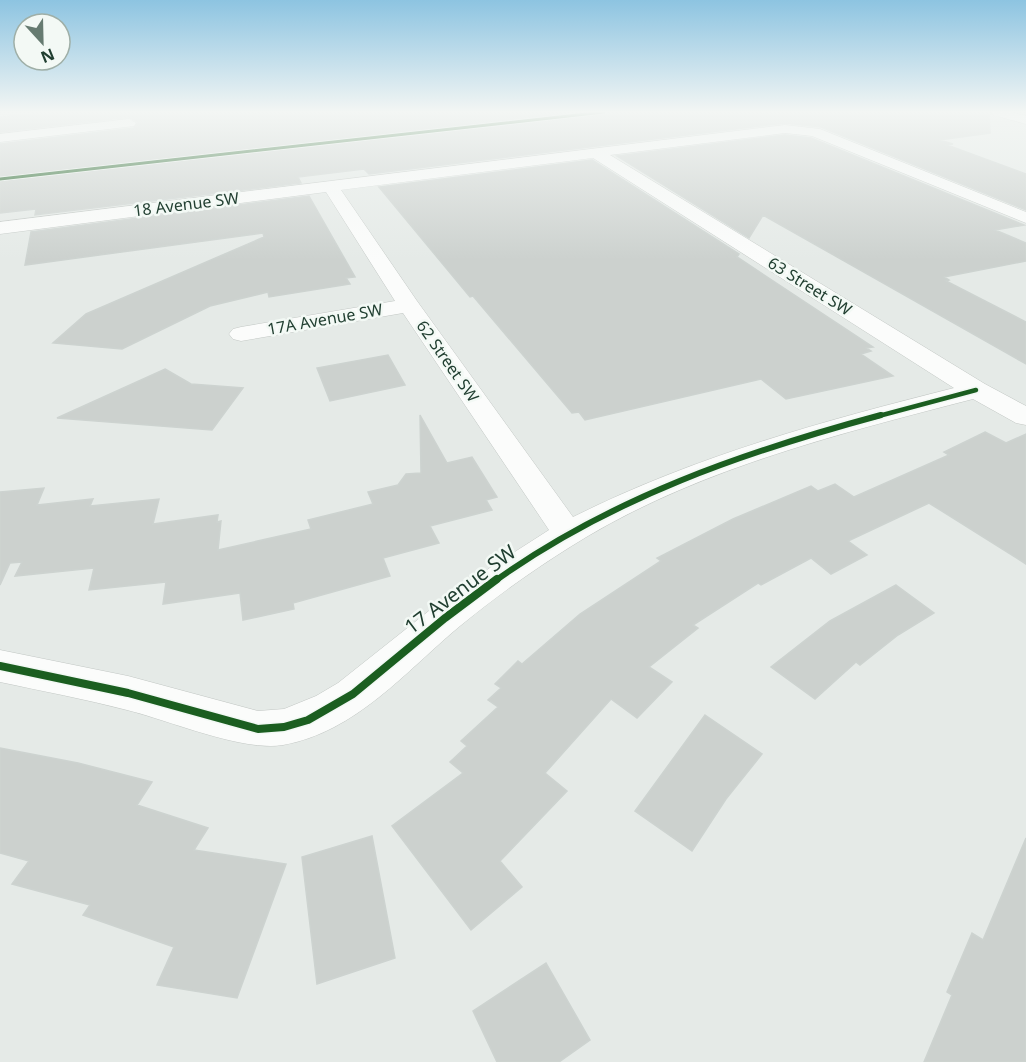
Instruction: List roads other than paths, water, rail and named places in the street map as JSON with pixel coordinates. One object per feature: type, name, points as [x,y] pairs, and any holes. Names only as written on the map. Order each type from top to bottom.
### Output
[{"type":"street","name":"18 Avenue SW","points":[[0,228],[527,162]]},
{"type":"street","name":"63 Street SW","points":[[610,162],[976,390],[1026,417]]},
{"type":"street","name":"18 Avenue SW","points":[[886,162],[1026,218]]},
{"type":"street","name":"62 Street SW","points":[[330,186],[568,534]]},
{"type":"street","name":"17A Avenue SW","points":[[241,334],[409,304]]},
{"type":"street","name":"17 Avenue SW","points":[[0,666],[128,693],[258,729],[276,730],[299,725],[340,703],[465,602],[526,559],[640,496],[738,456],[782,442],[976,390]]}]
